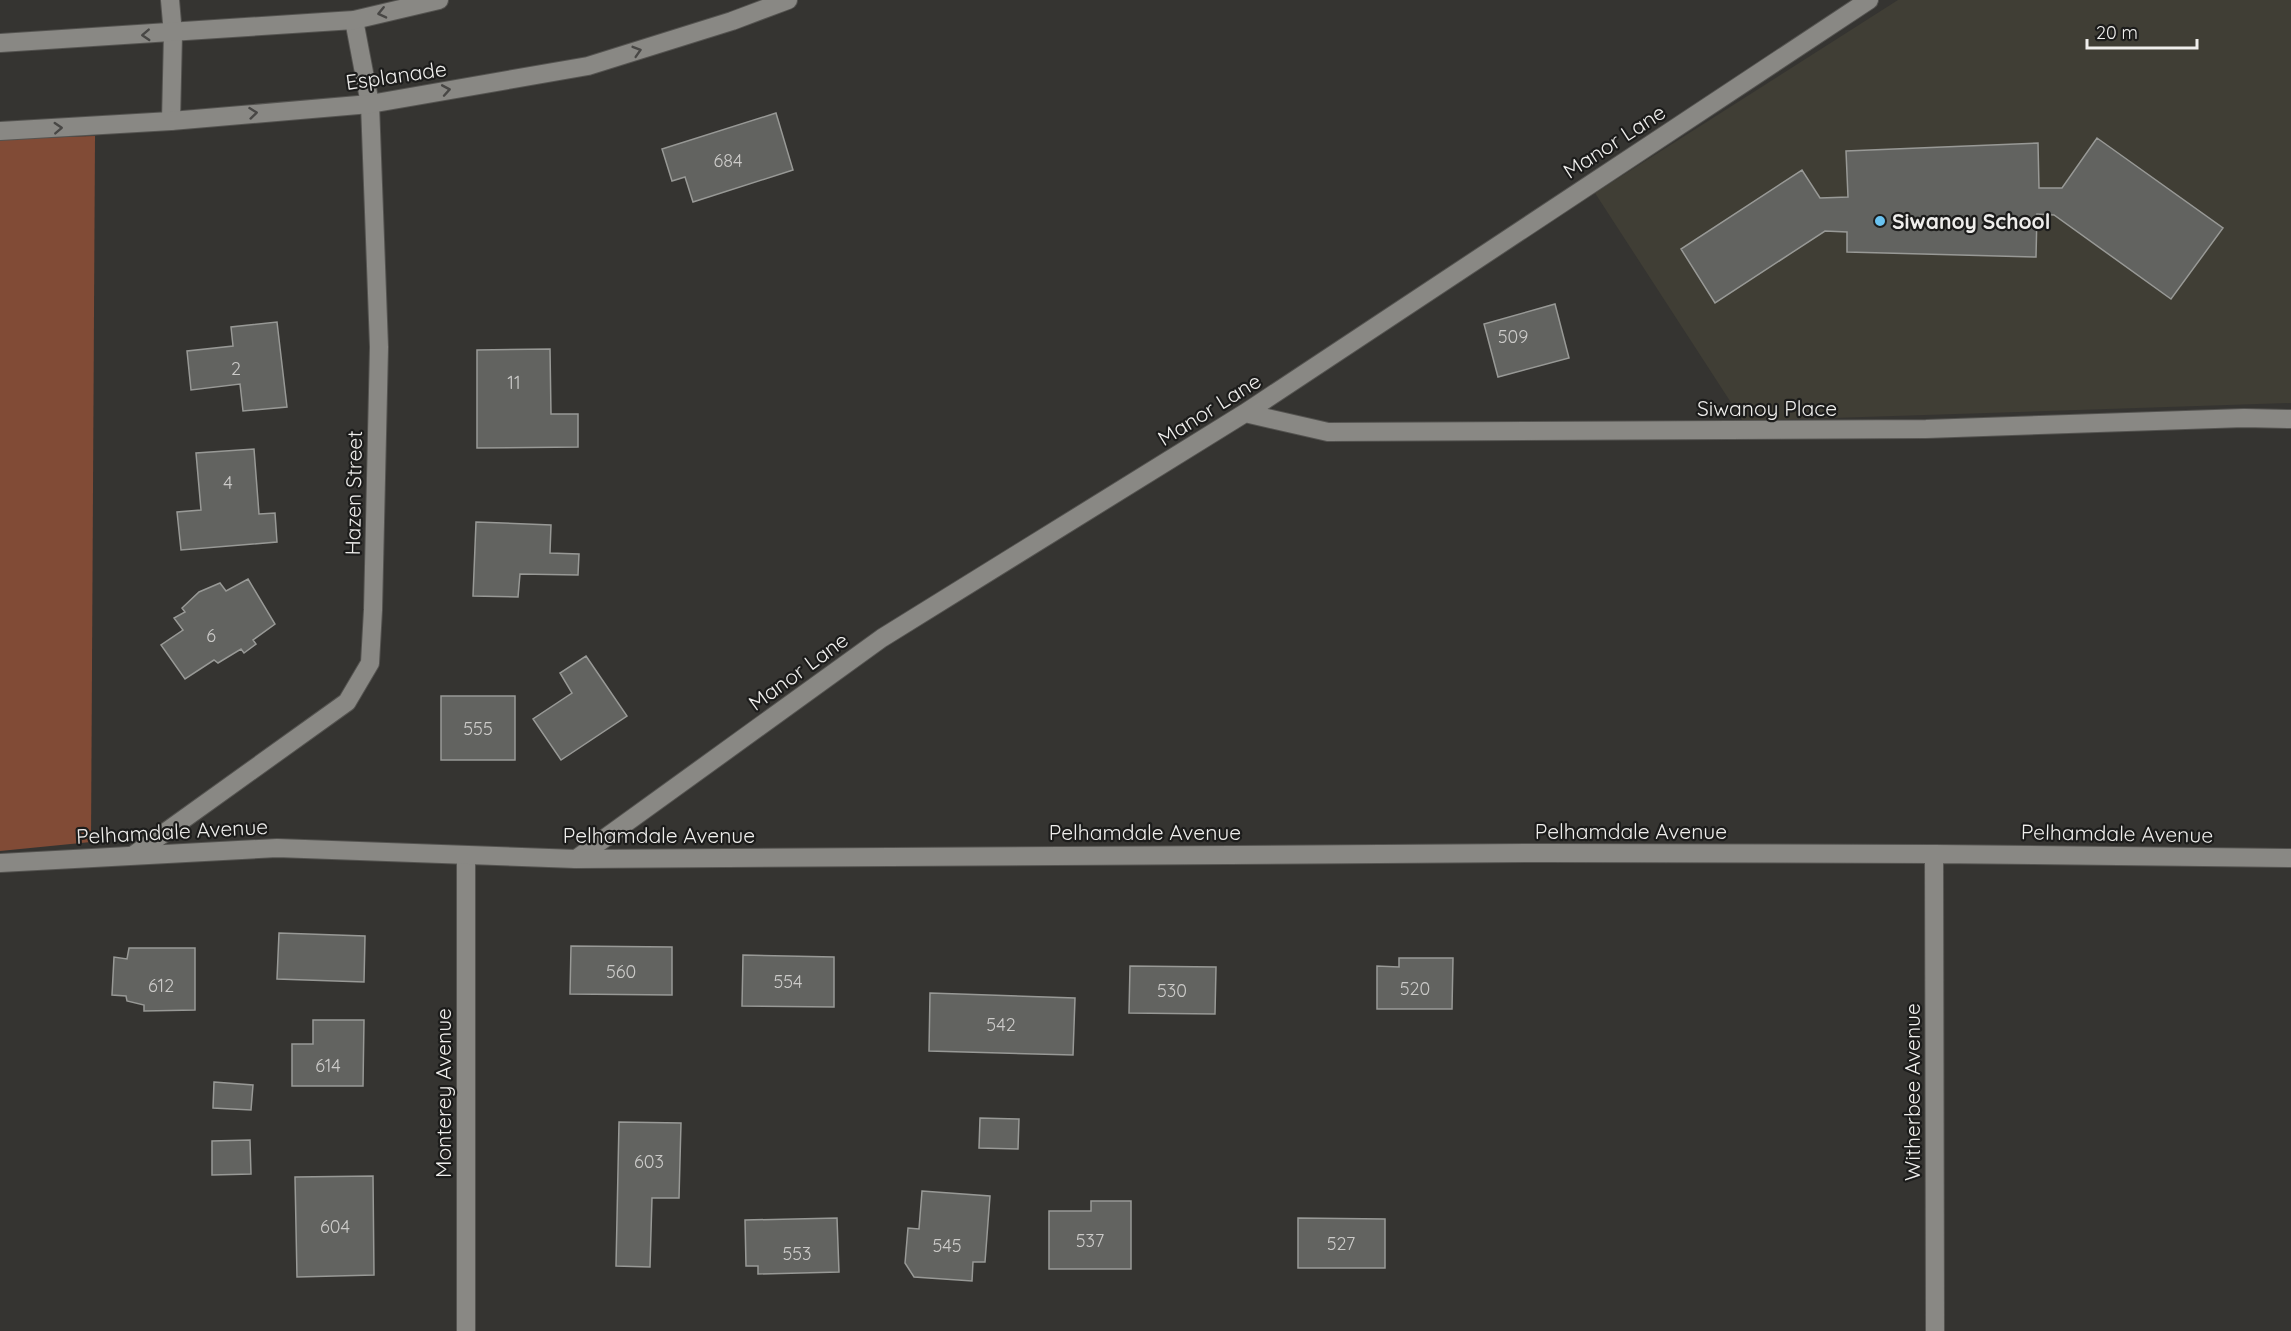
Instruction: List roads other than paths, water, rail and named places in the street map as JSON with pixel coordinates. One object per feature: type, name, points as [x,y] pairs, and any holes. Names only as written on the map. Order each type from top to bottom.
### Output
[{"type":"street","points":[[170,0],[173,34],[171,121]]},
{"type":"street","points":[[173,34],[179,0]]},
{"type":"street","points":[[0,43],[173,34],[354,20],[439,0]]},
{"type":"street","name":"Esplanade","points":[[0,131],[171,121],[370,104],[588,66],[732,21],[788,0]]},
{"type":"street","name":"Manor Lane","points":[[576,859],[882,638],[1245,414],[1869,0]]},
{"type":"street","name":"Hazen Street","points":[[135,854],[347,702],[370,663],[379,347],[370,104],[354,20]]},
{"type":"street","name":"Siwanoy Place","points":[[1245,414],[1328,432],[1926,429],[2291,418]]},
{"type":"street","name":"Pelhamdale Avenue","points":[[0,863],[277,848],[576,859],[1079,854],[1934,854],[2291,858]]},
{"type":"street","name":"Witherbee Avenue","points":[[1934,854],[1935,1331]]},
{"type":"street","name":"Monterey Avenue","points":[[466,855],[466,1331]]},
{"type":"place","name":"Siwanoy School","points":[[1880,221]]}]
